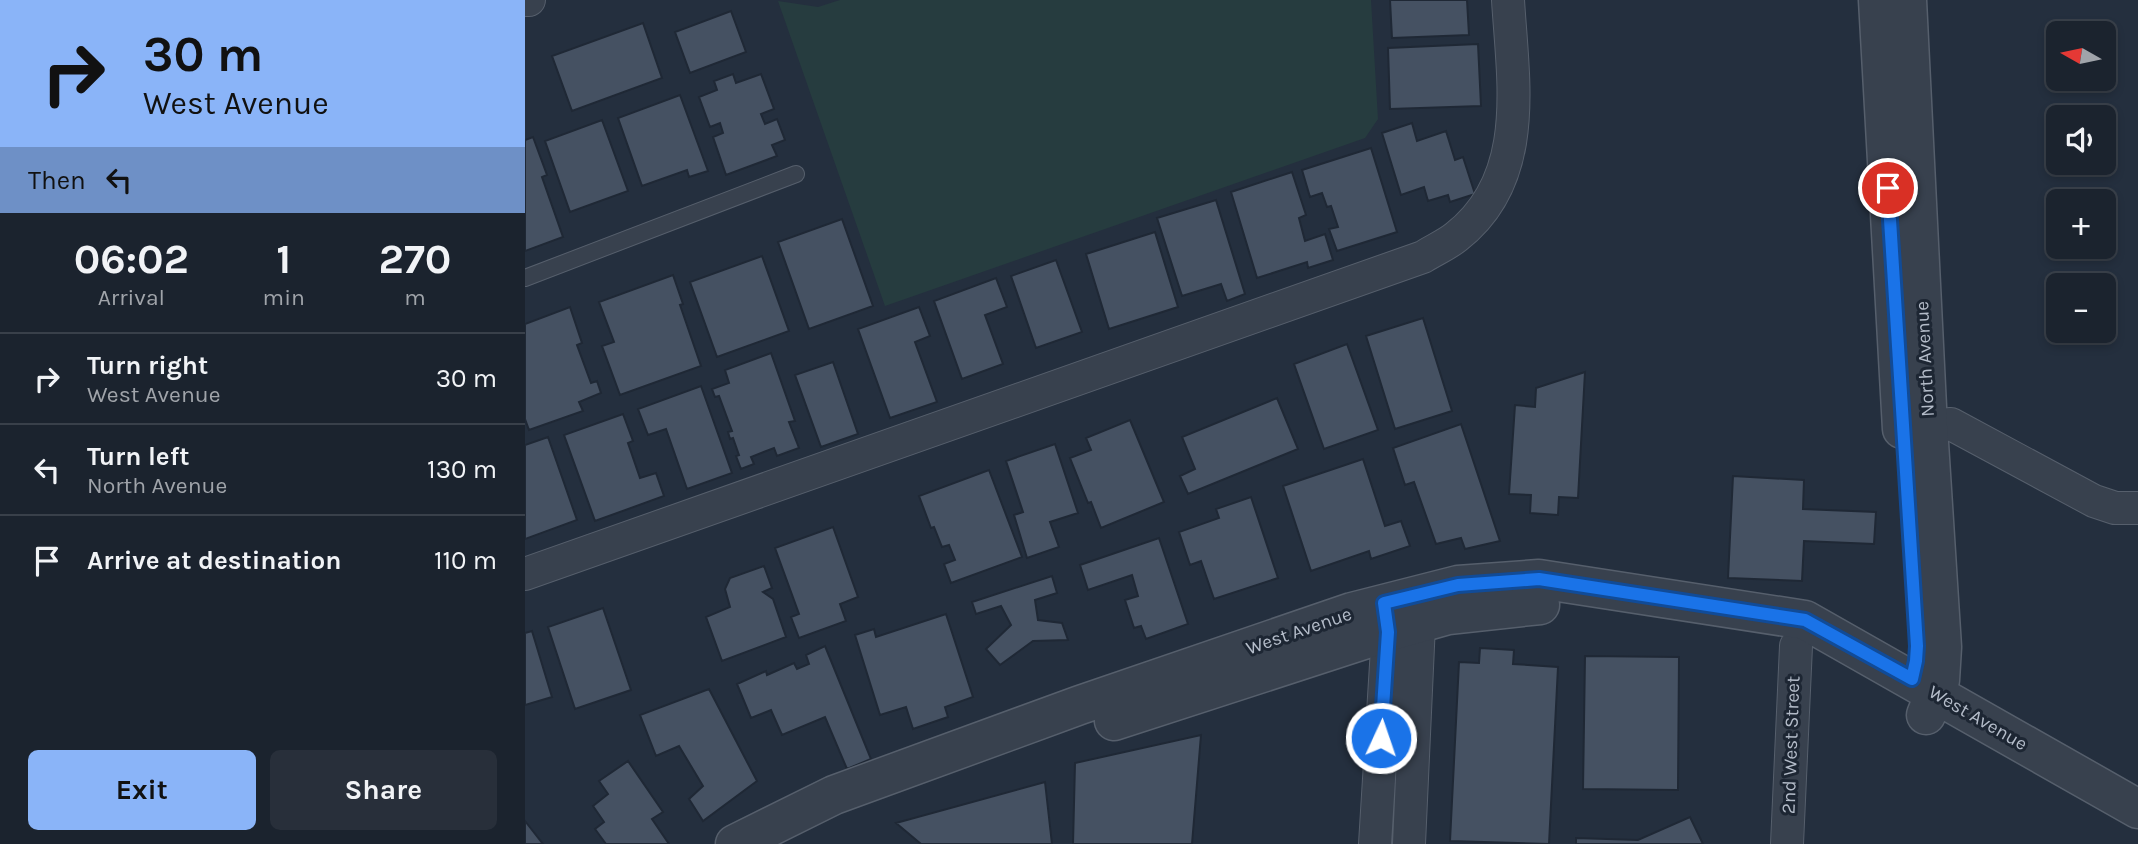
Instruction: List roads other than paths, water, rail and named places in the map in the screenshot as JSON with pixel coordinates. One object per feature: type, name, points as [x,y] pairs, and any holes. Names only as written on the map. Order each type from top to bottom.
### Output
[{"type":"street","points":[[525,574],[1423,257],[1456,237],[1480,213],[1500,177],[1511,145],[1514,104],[1508,0]]},
{"type":"street","name":"North Avenue","points":[[1878,0],[1915,428]]},
{"type":"street","name":"North Avenue","points":[[1907,0],[1918,697]]},
{"type":"street","points":[[1915,428],[1951,424],[2094,501],[2115,508],[2138,508]]},
{"type":"street","name":"West Avenue","points":[[787,844],[876,803],[1133,715],[1403,613],[1458,585],[1539,579],[1805,620],[1918,697],[2138,835]]},
{"type":"street","name":"West Avenue","points":[[734,844],[834,795],[1093,701],[1403,613],[1448,615],[1537,604],[1708,628],[1795,646],[1918,697],[2138,809]]},
{"type":"street","points":[[1375,844],[1403,613]]},
{"type":"street","points":[[1403,613],[1409,844]]},
{"type":"street","name":"2nd West Street","points":[[1787,844],[1795,646]]},
{"type":"lane","points":[[525,278],[796,174]]}]
